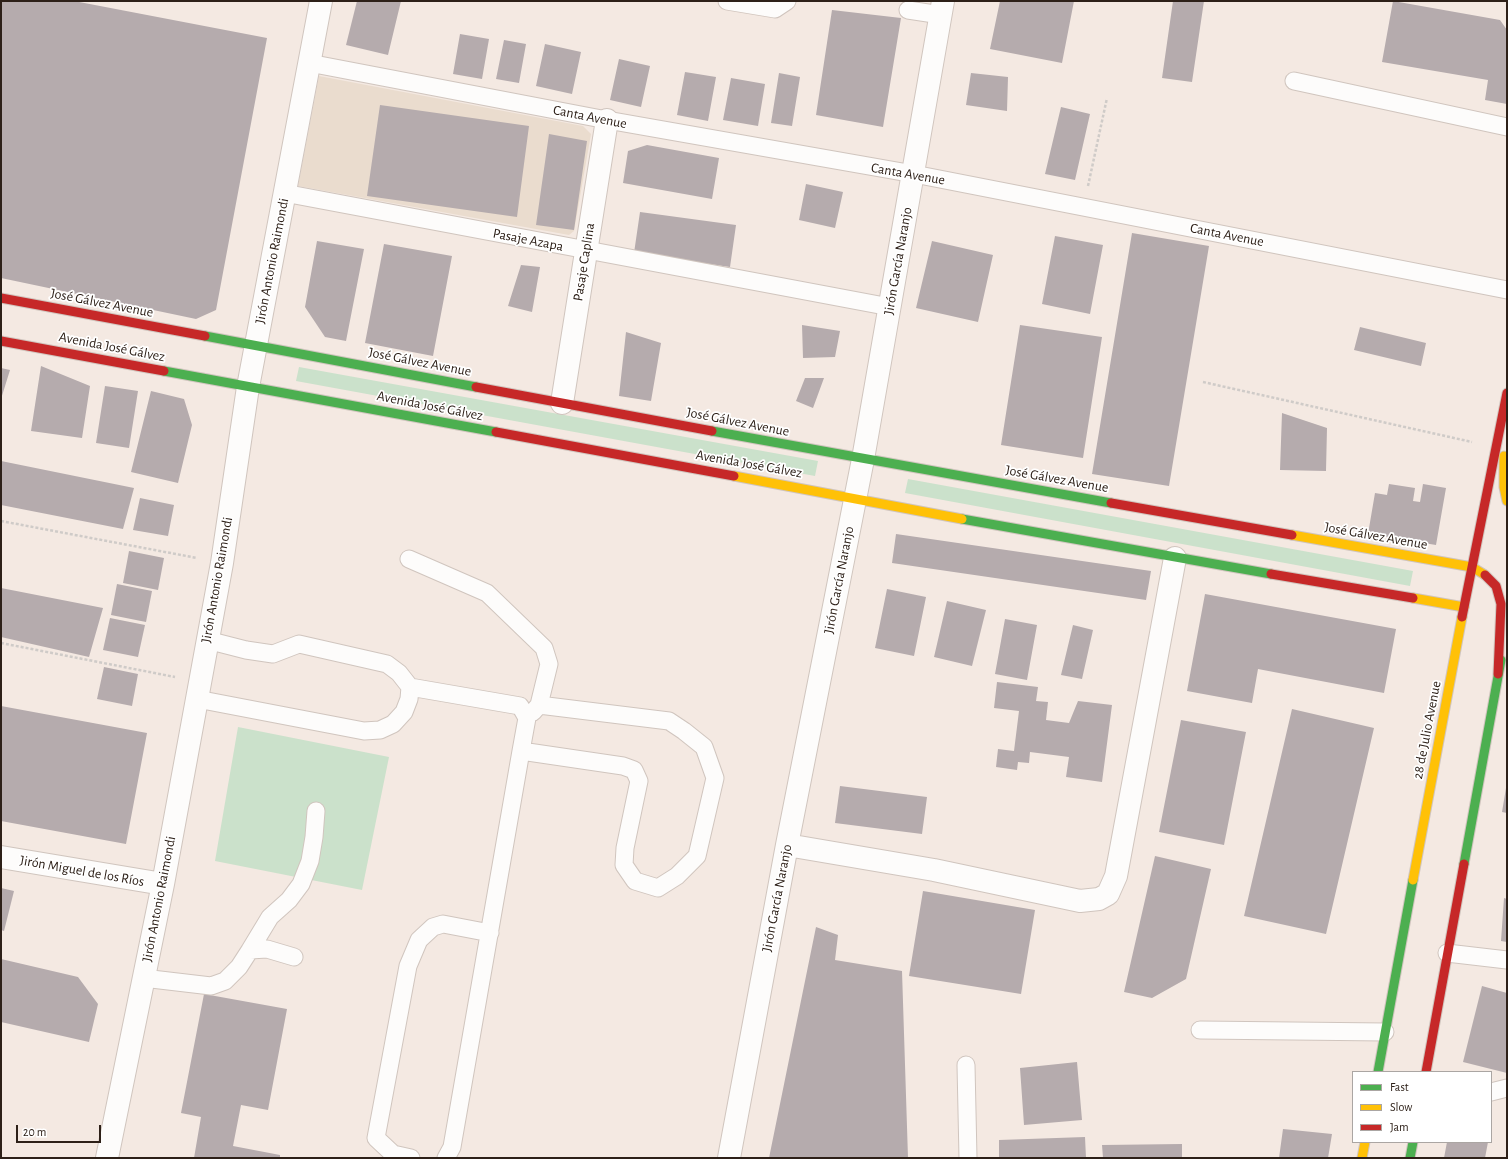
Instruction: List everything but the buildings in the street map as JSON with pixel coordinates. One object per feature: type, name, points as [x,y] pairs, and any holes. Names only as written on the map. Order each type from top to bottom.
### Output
[{"type":"street","name":"Jirón Antonio Raimondi","points":[[107,1158],[163,884],[222,563],[248,387],[321,1]]},
{"type":"street","name":"Jirón García Naranjo","points":[[729,1158],[787,845],[863,459],[942,8]]},
{"type":"street","name":"Pasaje Caplina","points":[[562,403],[607,120]]},
{"type":"street","name":"José Gálvez Avenue","points":[[1,298],[863,459],[1472,567]]},
{"type":"street","name":"Avenida José Gálvez","points":[[1,341],[855,498]]},
{"type":"street","name":"28 de Julio Avenue","points":[[1378,1071],[1464,607],[1505,406]]},
{"type":"street","points":[[1505,406],[1504,487],[1507,501]]},
{"type":"street","points":[[855,498],[1176,558],[1464,607]]},
{"type":"street","points":[[787,845],[934,870],[1080,901],[1099,899],[1108,894],[1116,876],[1176,558]]},
{"type":"street","points":[[1472,567],[1484,574],[1496,586],[1501,604],[1498,674]]},
{"type":"street","points":[[1426,1071],[1498,674],[1507,645]]},
{"type":"street","name":"Jirón Miguel de los Ríos","points":[[1,857],[163,884]]},
{"type":"street","points":[[1362,1158],[1365,1143]]},
{"type":"street","points":[[1410,1158],[1413,1143]]},
{"type":"lane","points":[[727,1],[775,10],[787,1]]},
{"type":"lane","points":[[908,10],[942,8]]},
{"type":"lane","name":"Canta Avenue","points":[[309,63],[607,120],[914,174],[1507,290]]},
{"type":"lane","points":[[1294,81],[1507,128]]},
{"type":"lane","name":"Pasaje Azapa","points":[[284,193],[890,307]]},
{"type":"lane","points":[[409,559],[487,593],[544,648],[549,664],[539,705],[527,718],[452,1146],[446,1158]]},
{"type":"lane","points":[[207,640],[246,650],[273,654],[299,644],[387,664],[399,673],[410,687],[520,706],[527,718]]},
{"type":"lane","points":[[198,691],[364,731],[380,730],[393,724],[404,712],[409,700],[410,687]]},
{"type":"lane","points":[[522,751],[623,766],[634,770],[639,781],[625,848],[624,865],[636,881],[658,888],[677,876],[697,856],[715,778],[704,747],[669,721],[539,705]]},
{"type":"lane","points":[[143,978],[210,986],[225,981],[239,967],[270,917],[288,900],[301,884],[311,853],[316,811]]},
{"type":"lane","points":[[411,1158],[393,1154],[376,1138],[408,966],[419,940],[433,927],[443,924],[490,933]]},
{"type":"lane","points":[[250,950],[268,949],[294,957]]},
{"type":"lane","points":[[1447,953],[1507,960]]},
{"type":"lane","points":[[1200,1030],[1385,1032]]},
{"type":"lane","points":[[966,1065],[968,1158]]},
{"type":"lane","points":[[1492,1092],[1507,1088]]},
{"type":"path","points":[[1084,207],[1107,98]]},
{"type":"path","points":[[1203,382],[1496,448]]},
{"type":"path","points":[[1,521],[222,563]]},
{"type":"path","points":[[1,643],[198,691]]},
{"type":"shaded area","points":[[319,76],[583,126],[591,134],[574,231],[569,235],[298,186]]},
{"type":"green space","points":[[299,367],[818,461],[815,476],[296,381]]},
{"type":"green space","points":[[908,479],[1413,571],[1410,586],[905,493]]},
{"type":"green space","points":[[238,727],[389,757],[362,890],[215,861]]},
{"type":"traffic: fast","points":[[205,336],[476,387]]},
{"type":"traffic: fast","points":[[164,371],[496,432]]},
{"type":"traffic: fast","points":[[712,431],[1111,503]]},
{"type":"traffic: fast","points":[[962,519],[1271,574]]},
{"type":"traffic: fast","points":[[1464,864],[1501,660]]},
{"type":"traffic: fast","points":[[1378,1071],[1413,880]]},
{"type":"traffic: fast","points":[[1410,1158],[1413,1143]]},
{"type":"traffic: slow","points":[[1504,456],[1504,487],[1507,501]]},
{"type":"traffic: slow","points":[[734,476],[962,519]]},
{"type":"traffic: slow","points":[[1292,535],[1472,567],[1485,575]]},
{"type":"traffic: slow","points":[[1413,598],[1464,607]]},
{"type":"traffic: slow","points":[[1413,880],[1462,617]]},
{"type":"traffic: slow","points":[[1362,1158],[1365,1143]]},
{"type":"traffic: jam","points":[[1,298],[205,336]]},
{"type":"traffic: jam","points":[[1,341],[164,371]]},
{"type":"traffic: jam","points":[[476,387],[712,431]]},
{"type":"traffic: jam","points":[[1462,617],[1507,393]]},
{"type":"traffic: jam","points":[[496,432],[734,476]]},
{"type":"traffic: jam","points":[[1111,503],[1292,535]]},
{"type":"traffic: jam","points":[[1271,574],[1413,598]]},
{"type":"traffic: jam","points":[[1485,575],[1496,586],[1501,604],[1498,674]]},
{"type":"traffic: jam","points":[[1426,1071],[1464,864]]}]
